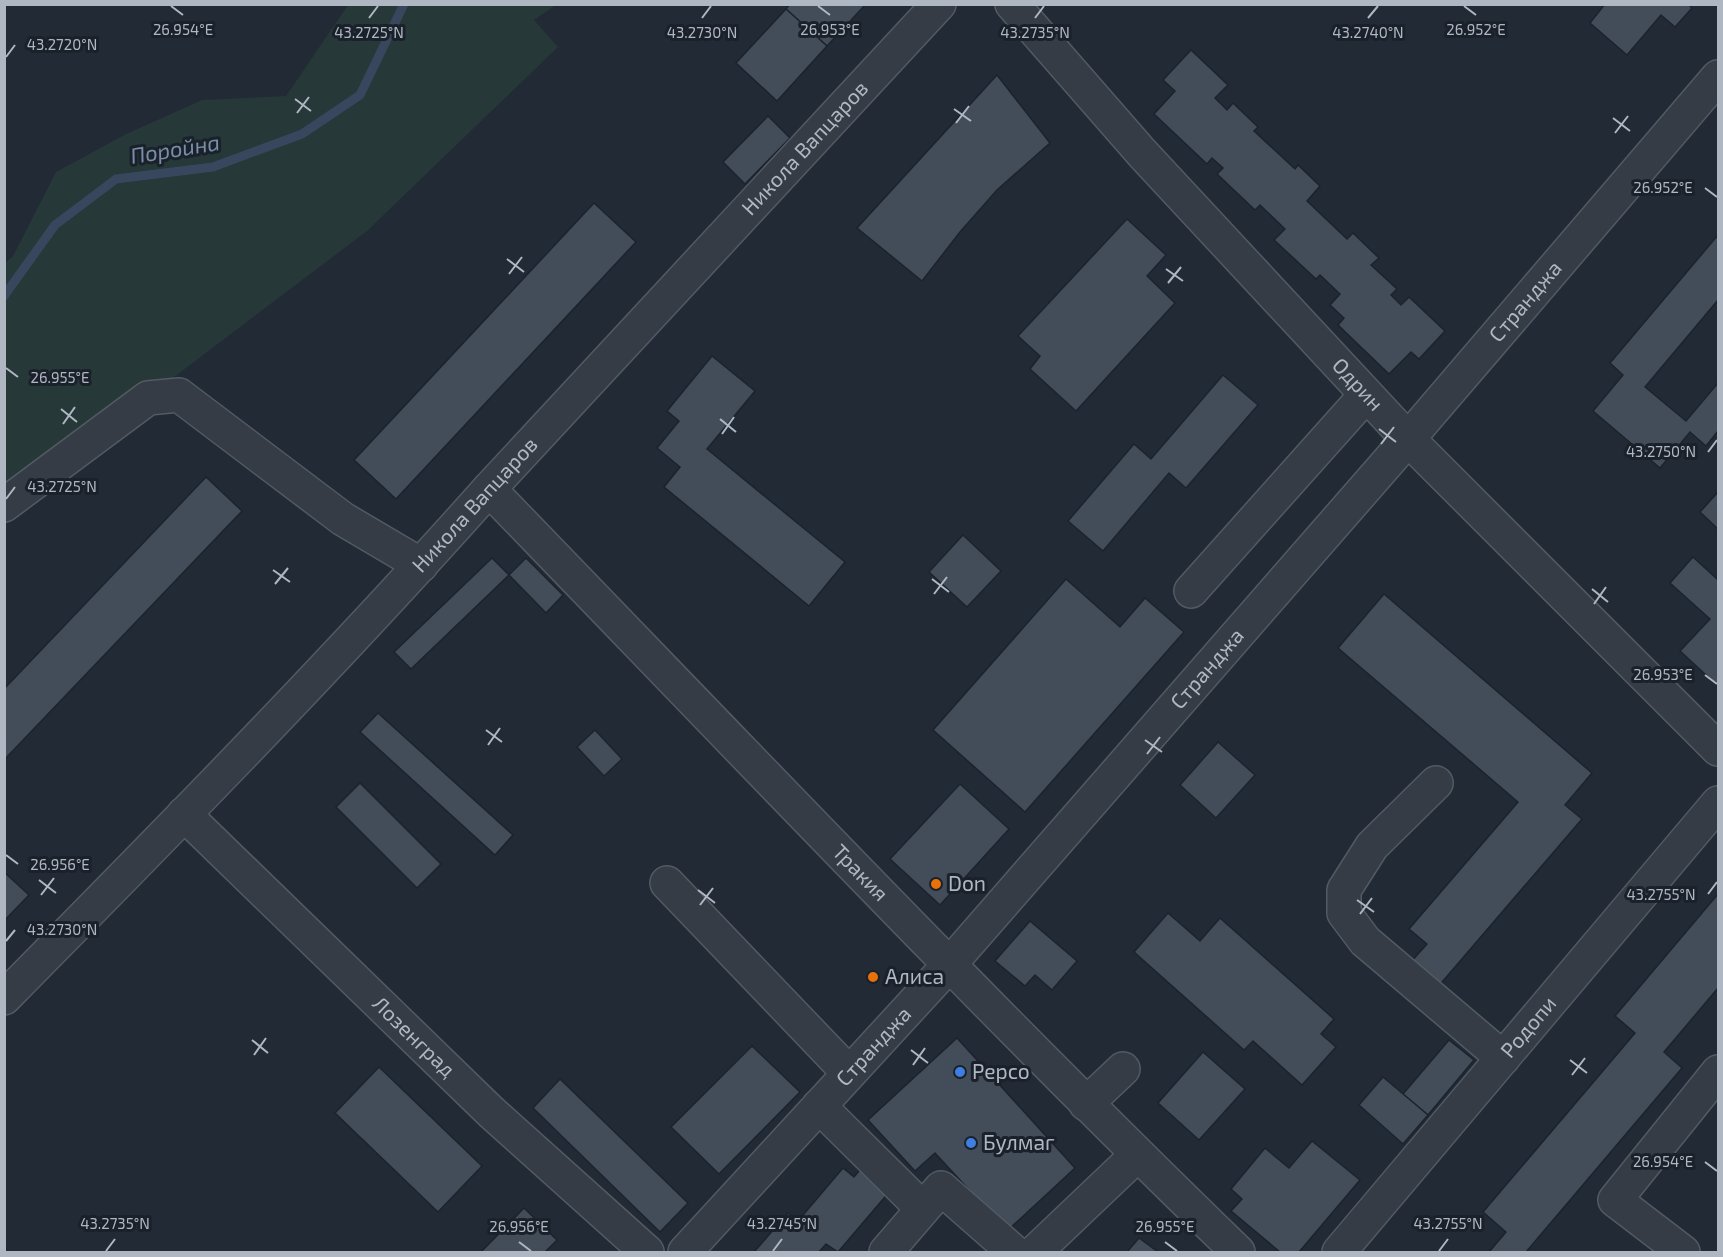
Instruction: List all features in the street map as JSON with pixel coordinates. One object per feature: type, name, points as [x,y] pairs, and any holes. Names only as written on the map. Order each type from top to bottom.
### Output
[{"type":"street","name":"Никола Вапцаров","points":[[4,998],[184,814],[421,565],[939,4]]},
{"type":"street","name":"Одрин","points":[[1012,4],[1142,153],[1366,395],[1719,749]]},
{"type":"street","name":"Странджа","points":[[685,1252],[949,965],[1408,439],[1719,77]]},
{"type":"street","points":[[4,505],[148,398],[179,395],[343,519],[421,565]]},
{"type":"street","points":[[1191,591],[1366,395]]},
{"type":"street","name":"Тракия","points":[[489,489],[949,965],[1137,1155],[1238,1252]]},
{"type":"street","points":[[1436,783],[1372,846],[1344,890],[1344,913],[1365,941],[1503,1058]]},
{"type":"street","name":"Родопи","points":[[1339,1252],[1719,803]]},
{"type":"street","name":"Лозенград","points":[[184,814],[491,1112],[647,1252]]},
{"type":"street","points":[[667,883],[849,1073]]},
{"type":"street","points":[[1086,1104],[1123,1069]]},
{"type":"street","points":[[1683,1252],[1615,1200],[1719,1072]]},
{"type":"street","points":[[819,1106],[922,1208]]},
{"type":"street","points":[[1035,1252],[1137,1155]]},
{"type":"street","points":[[886,1252],[941,1188],[1014,1252]]},
{"type":"shaded area","points":[[348,5],[556,5],[534,20],[558,47],[367,231],[5,505],[5,263],[13,256],[56,172],[124,135],[202,100],[286,96]]},
{"type":"building","points":[[790,4],[866,4],[827,46],[786,9]]},
{"type":"building","points":[[1605,4],[1688,4],[1692,8],[1675,27],[1661,15],[1627,55],[1590,23]]},
{"type":"building","points":[[786,9],[827,46],[777,101],[736,63]]},
{"type":"building","points":[[1191,50],[1228,85],[1215,98],[1227,110],[1233,103],[1258,127],[1254,131],[1295,169],[1298,165],[1320,186],[1307,201],[1347,239],[1353,233],[1379,258],[1371,265],[1397,289],[1391,295],[1401,305],[1409,297],[1445,331],[1419,359],[1411,352],[1389,374],[1338,325],[1344,318],[1330,305],[1340,294],[1320,275],[1316,279],[1274,240],[1285,229],[1260,205],[1255,210],[1217,174],[1223,168],[1212,158],[1207,164],[1154,114],[1175,91],[1163,80]]},
{"type":"building","points":[[997,75],[1050,143],[997,190],[960,232],[922,281],[857,228]]},
{"type":"building","points":[[768,116],[790,138],[745,184],[723,162]]},
{"type":"building","points":[[594,203],[636,242],[396,499],[354,460]]},
{"type":"building","points":[[1127,219],[1166,255],[1147,276],[1175,303],[1076,411],[1030,369],[1040,356],[1018,336]]},
{"type":"building","points":[[1718,235],[1718,300],[1645,387],[1686,421],[1718,383],[1718,431],[1706,446],[1690,432],[1660,468],[1593,411],[1623,375],[1610,363]]},
{"type":"building","points":[[712,356],[755,391],[707,449],[845,562],[809,606],[664,487],[680,467],[657,448],[679,421],[667,411]]},
{"type":"building","points":[[1223,375],[1258,405],[1186,488],[1169,473],[1103,551],[1068,521],[1134,444],[1151,459]]},
{"type":"building","points":[[206,477],[242,511],[4,760],[4,689]]},
{"type":"building","points":[[1718,492],[1718,529],[1700,512]]},
{"type":"building","points":[[963,535],[1001,571],[967,607],[929,572]]},
{"type":"building","points":[[1693,557],[1718,580],[1718,686],[1680,651],[1710,619],[1670,583]]},
{"type":"building","points":[[492,558],[509,575],[411,669],[394,652]]},
{"type":"building","points":[[526,558],[563,595],[546,613],[509,575]]},
{"type":"building","points":[[1066,579],[1120,627],[1145,598],[1184,632],[1025,812],[933,730]]},
{"type":"building","points":[[1384,594],[1592,773],[1565,805],[1582,819],[1437,988],[1409,964],[1427,944],[1409,929],[1518,802],[1338,648]]},
{"type":"building","points":[[378,713],[513,835],[495,855],[360,732]]},
{"type":"building","points":[[595,730],[622,759],[604,776],[577,747]]},
{"type":"building","points":[[1218,742],[1255,775],[1216,818],[1180,785]]},
{"type":"building","points":[[360,783],[441,864],[417,888],[336,807]]},
{"type":"building","points":[[960,784],[1009,829],[940,905],[890,859]]},
{"type":"building","points":[[4,872],[29,895],[4,921]]},
{"type":"building","points":[[1718,894],[1718,988],[1664,1052],[1682,1068],[1526,1252],[1489,1252],[1506,1232],[1483,1212],[1635,1033],[1615,1016]]},
{"type":"building","points":[[1168,913],[1200,941],[1220,918],[1334,1019],[1321,1034],[1336,1047],[1302,1085],[1253,1041],[1244,1050],[1134,952]]},
{"type":"building","points":[[1030,921],[1077,961],[1052,990],[1035,975],[1025,986],[995,961]]},
{"type":"building","name":"Булмаг","points":[[957,1038],[1075,1168],[1007,1231],[935,1153],[915,1171],[868,1120]]},
{"type":"building","points":[[1449,1040],[1474,1060],[1428,1115],[1403,1094]]},
{"type":"building","points":[[752,1046],[800,1092],[719,1174],[671,1127]]},
{"type":"building","points":[[1203,1052],[1245,1089],[1199,1140],[1158,1103]]},
{"type":"building","points":[[379,1067],[482,1166],[438,1212],[335,1113]]},
{"type":"building","points":[[1383,1077],[1428,1115],[1403,1144],[1359,1105]]},
{"type":"building","points":[[560,1079],[688,1203],[660,1232],[533,1108]]},
{"type":"building","points":[[1312,1141],[1360,1180],[1299,1252],[1280,1252],[1231,1211],[1242,1199],[1231,1189],[1265,1148],[1289,1168]]},
{"type":"building","points":[[868,1160],[896,1184],[838,1252],[826,1244],[819,1252],[754,1252],[788,1213],[798,1221],[843,1168],[854,1177]]},
{"type":"building","points":[[524,1208],[557,1240],[545,1252],[481,1252]]},
{"type":"building","points":[[1139,1238],[1158,1252],[1127,1252]]},
{"type":"waterway","name":"Поройна","points":[[4,296],[55,225],[116,179],[213,167],[302,134],[360,95],[404,4]]},
{"type":"place","name":"Don","points":[[936,884]]},
{"type":"place","name":"Алиса","points":[[873,977]]},
{"type":"place","name":"Pepco","points":[[960,1072]]},
{"type":"place","name":"Булмаг","points":[[971,1143]]}]
